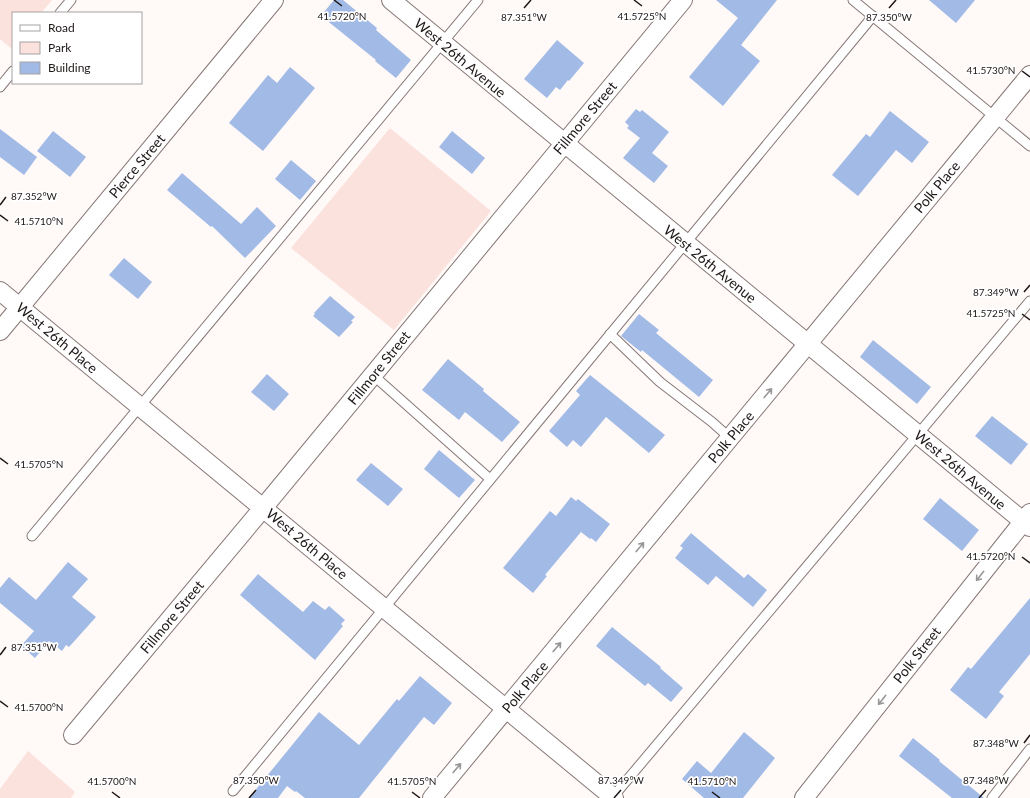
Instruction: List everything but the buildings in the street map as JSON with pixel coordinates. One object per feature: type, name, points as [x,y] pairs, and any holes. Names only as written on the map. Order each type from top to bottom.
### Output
[{"type":"street","name":"Pierce Street","points":[[0,331],[274,0]]},
{"type":"street","name":"West 26th Avenue","points":[[391,0],[918,435],[1028,520]]},
{"type":"street","name":"Fillmore Street","points":[[74,735],[683,0]]},
{"type":"street","name":"Polk Place","points":[[432,798],[1030,75]]},
{"type":"street","name":"West 26th Place","points":[[0,291],[613,798]]},
{"type":"street","name":"Polk Street","points":[[804,798],[1028,520]]},
{"type":"lane","points":[[61,12],[71,0]]},
{"type":"lane","points":[[32,536],[478,0]]},
{"type":"lane","points":[[853,0],[1030,146]]},
{"type":"lane","points":[[233,791],[872,16]]},
{"type":"lane","points":[[0,87],[12,72]]},
{"type":"lane","points":[[613,798],[1030,301]]},
{"type":"lane","points":[[610,334],[660,382],[712,422],[730,438]]},
{"type":"lane","points":[[373,375],[490,479]]},
{"type":"lane","points":[[992,798],[1030,749]]},
{"type":"green space","points":[[0,0],[52,0],[42,12],[12,12],[12,49],[0,39]]},
{"type":"green space","points":[[390,128],[491,211],[394,330],[291,248]]},
{"type":"green space","points":[[28,751],[75,792],[71,798],[0,798],[0,789]]}]
